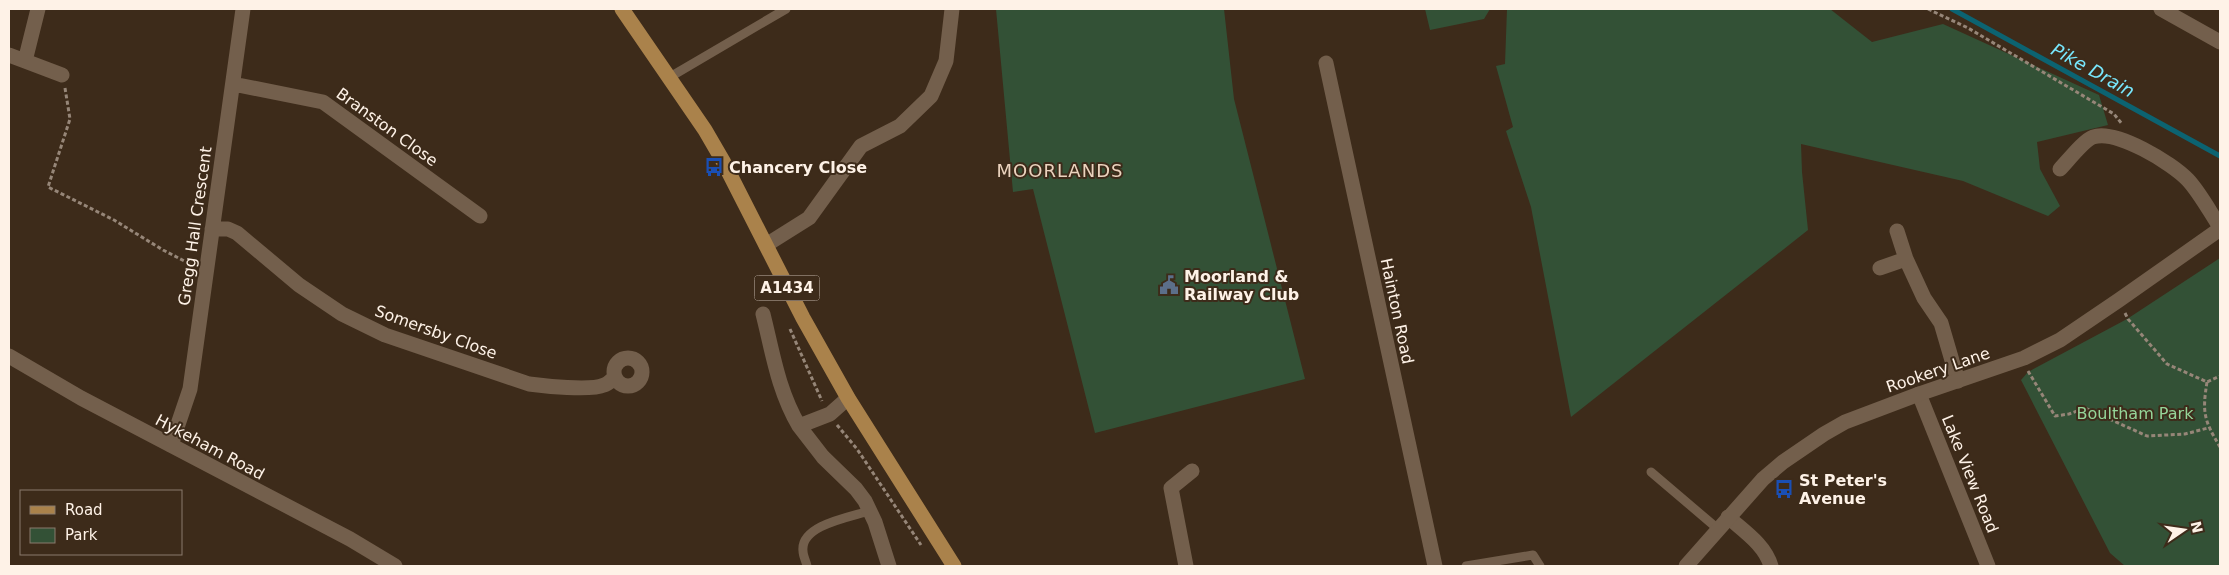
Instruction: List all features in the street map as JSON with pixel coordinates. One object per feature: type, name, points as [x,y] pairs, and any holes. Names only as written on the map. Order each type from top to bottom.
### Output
[{"type":"main road","name":"A1434","points":[[622,9],[670,76],[723,162],[803,318],[848,398],[954,566]]},
{"type":"street","points":[[25,61],[38,9]]},
{"type":"street","name":"Gregg Hall Crescent","points":[[171,445],[190,389],[243,9]]},
{"type":"street","points":[[766,245],[809,218],[861,146],[900,126],[931,96],[946,61],[952,9]]},
{"type":"street","points":[[2161,9],[2220,42]]},
{"type":"street","points":[[9,55],[62,75]]},
{"type":"street","name":"Hainton Road","points":[[1326,63],[1434,566]]},
{"type":"street","name":"Branston Close","points":[[233,84],[323,102],[480,216]]},
{"type":"street","points":[[2060,169],[2091,137],[2103,135],[2124,139],[2176,169],[2188,180],[2220,228]]},
{"type":"street","name":"Somersby Close","points":[[212,228],[228,229],[237,233],[299,285],[342,314],[386,335],[528,384],[593,387],[604,385],[614,378]]},
{"type":"street","name":"Rookery Lane","points":[[1686,566],[1763,479],[1817,438],[1845,422],[2024,358],[2060,340],[2120,300],[2220,228]]},
{"type":"street","points":[[1897,231],[1906,259],[1924,298],[1941,323],[1958,381]]},
{"type":"street","points":[[1880,268],[1906,259]]},
{"type":"street","points":[[763,314],[786,404],[799,426],[823,457],[856,489],[869,511],[889,566]]},
{"type":"street","name":"Hykeham Road","points":[[9,356],[80,398],[350,540],[395,566]]},
{"type":"street","name":"Lake View Road","points":[[1919,394],[1988,566]]},
{"type":"street","points":[[799,426],[830,414],[848,398]]},
{"type":"street","points":[[1186,566],[1171,488],[1192,472]]},
{"type":"street","points":[[1728,517],[1762,548],[1768,556],[1771,566]]},
{"type":"lane","points":[[670,76],[786,9]]},
{"type":"lane","points":[[1652,472],[1718,529]]},
{"type":"lane","points":[[808,566],[802,549],[807,535],[816,528],[869,511]]},
{"type":"lane","points":[[1466,566],[1533,555],[1540,566]]},
{"type":"path","points":[[1928,9],[1968,28],[2114,114],[2122,124],[2124,139]]},
{"type":"path","points":[[62,75],[70,119],[48,187],[114,220],[164,250],[206,272]]},
{"type":"path","points":[[2120,300],[2128,319],[2167,364],[2207,382],[2220,376]]},
{"type":"path","points":[[789,326],[824,405]]},
{"type":"path","points":[[2024,358],[2028,372],[2055,416],[2069,414],[2085,408],[2147,436],[2185,434],[2208,428]]},
{"type":"path","points":[[2207,382],[2203,408],[2208,428],[2220,447]]},
{"type":"path","points":[[836,424],[857,449],[924,551]]},
{"type":"green space","name":"Moorland & Railway Club","points":[[996,9],[1224,9],[1234,99],[1305,379],[1095,433],[1033,189],[1013,192]]},
{"type":"green space","points":[[1425,9],[1490,9],[1484,19],[1430,30]]},
{"type":"green space","points":[[1507,9],[1830,9],[1872,42],[1943,24],[2099,95],[2108,125],[2037,142],[2040,169],[2060,206],[2048,216],[1963,181],[1801,144],[1808,230],[1571,417],[1531,207],[1506,131],[1513,127],[1496,66],[1505,64]]},
{"type":"green space","name":"Boultham Park","points":[[2220,258],[2220,566],[2125,566],[2110,553],[2021,380],[2028,372],[2127,319]]},
{"type":"waterway","name":"Pike Drain","points":[[1952,9],[2220,156]]},
{"type":"place","name":"Chancery Close","points":[[714,167]]},
{"type":"place","name":"Moorland & Railway Club","points":[[1169,285]]},
{"type":"place","name":"St Peter's Avenue","points":[[1784,489]]},
{"type":"district","name":"MOORLANDS","points":[[1060,170]]}]
